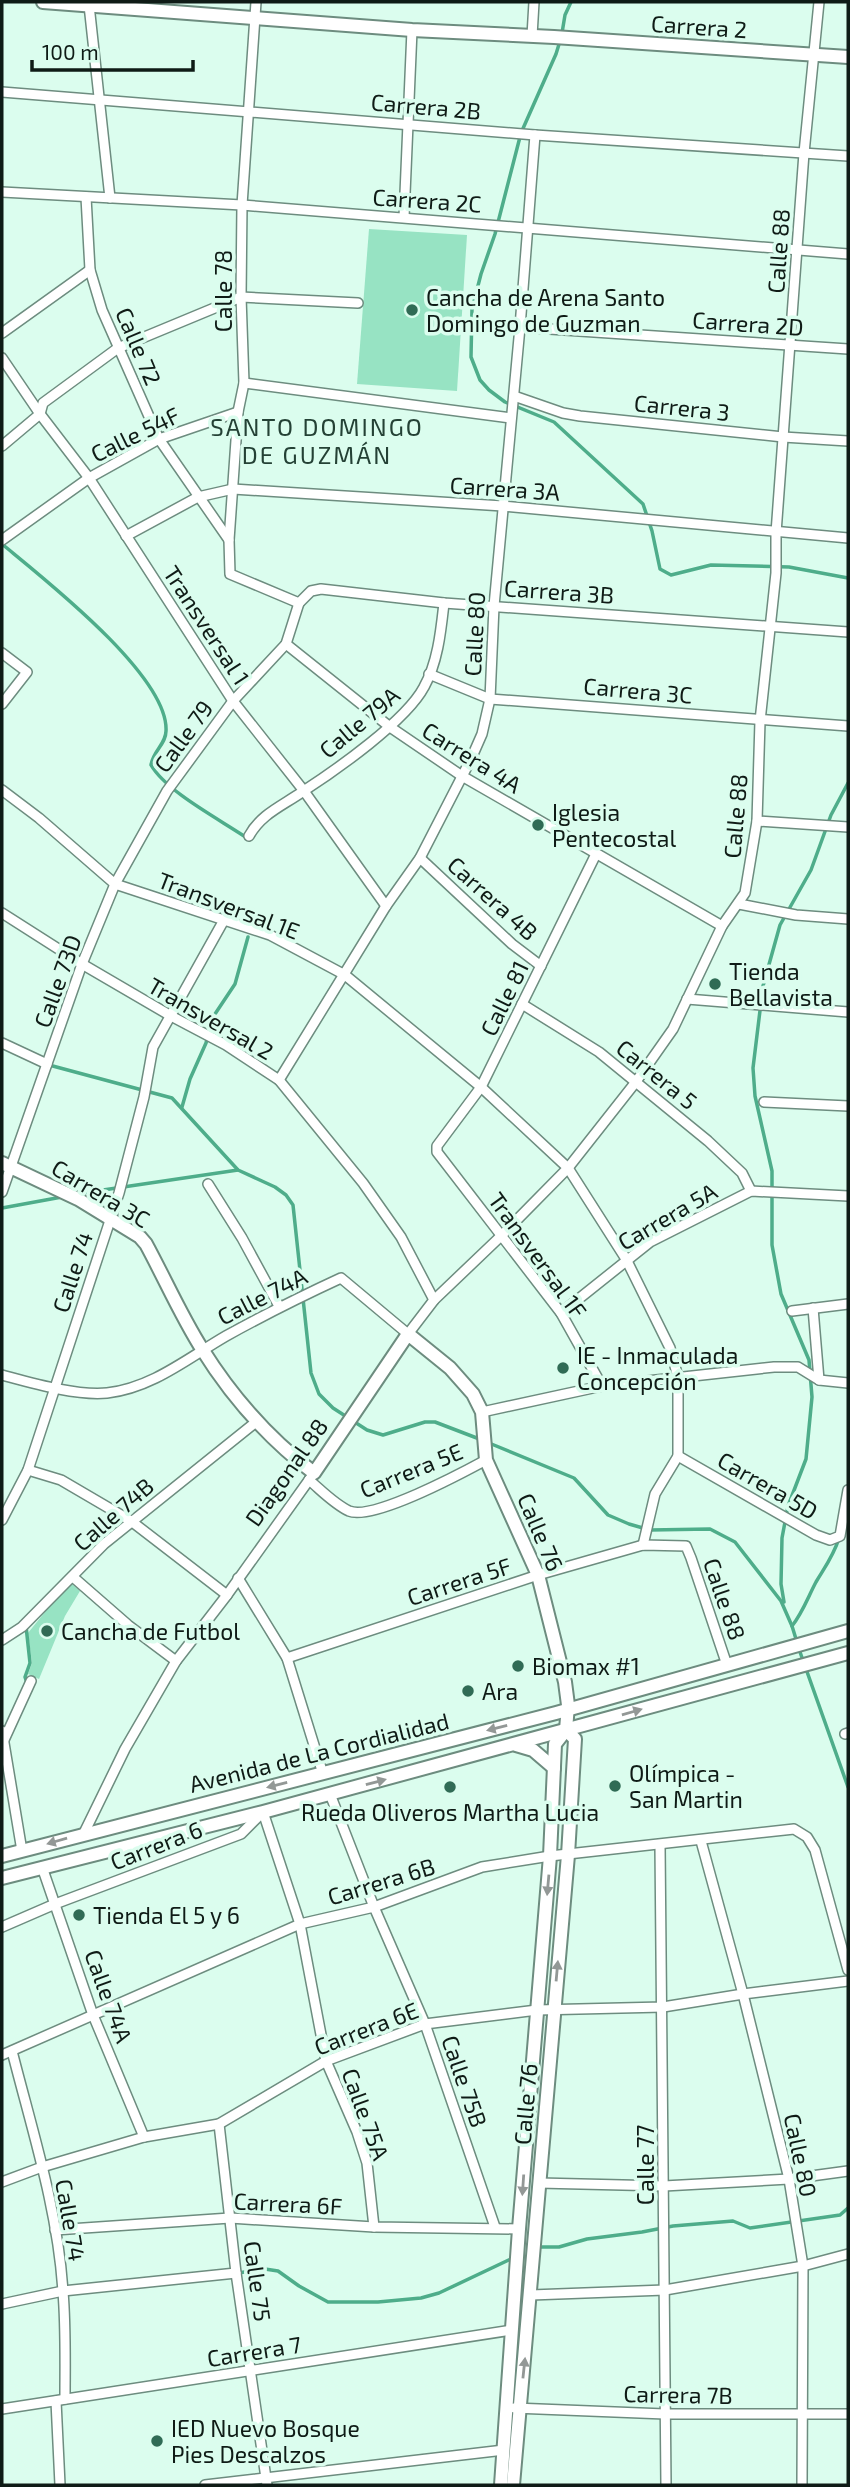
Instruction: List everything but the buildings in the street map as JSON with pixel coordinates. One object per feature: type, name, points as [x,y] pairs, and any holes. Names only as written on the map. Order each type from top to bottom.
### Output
[{"type":"street","name":"Carrera 2","points":[[43,2],[412,30],[848,57]]},
{"type":"street","name":"Calle 78","points":[[256,2],[242,205],[244,383],[238,412],[228,567],[234,577],[299,603]]},
{"type":"street","points":[[532,36],[534,2]]},
{"type":"street","name":"Calle 88","points":[[568,1168],[635,1083],[673,1029],[722,926],[745,893],[757,821],[760,721],[776,573],[776,533],[804,153],[820,2]]},
{"type":"street","points":[[82,4],[99,100],[110,198]]},
{"type":"street","points":[[404,217],[412,30]]},
{"type":"street","name":"Carrera 2B","points":[[2,92],[848,156]]},
{"type":"street","name":"Calle 80","points":[[279,1080],[386,906],[420,858],[482,734],[490,699],[494,606],[528,228],[532,134]]},
{"type":"street","name":"Carrera 2C","points":[[2,192],[242,205],[848,254]]},
{"type":"street","name":"Calle 72","points":[[86,197],[90,271],[102,310],[159,439],[229,540]]},
{"type":"street","points":[[2,333],[90,271]]},
{"type":"street","points":[[2,446],[40,414],[43,402],[118,348],[241,297],[358,303]]},
{"type":"street","name":"Carrera 2D","points":[[520,327],[848,349]]},
{"type":"street","name":"Transversal 1","points":[[2,358],[40,414],[89,478],[233,701],[304,791],[386,906]]},
{"type":"street","points":[[244,383],[512,414]]},
{"type":"street","name":"Carrera 3","points":[[514,398],[580,416],[848,441]]},
{"type":"street","name":"Calle 54F","points":[[2,540],[89,478],[159,439],[238,412]]},
{"type":"street","name":"Carrera 3A","points":[[127,536],[198,497],[233,489],[503,506],[848,538]]},
{"type":"street","name":"Carrera 3B","points":[[299,603],[311,592],[321,589],[444,603],[848,632]]},
{"type":"street","name":"Calle 79","points":[[169,788],[233,701],[286,644],[299,603]]},
{"type":"street","name":"Calle 79A","points":[[249,836],[262,817],[304,791],[390,727],[416,699],[429,674],[440,635],[444,603]]},
{"type":"street","name":"Carrera 4A","points":[[286,644],[390,727],[462,776],[722,926]]},
{"type":"street","points":[[2,653],[27,672],[2,704]]},
{"type":"street","name":"Carrera 3C","points":[[429,674],[490,699],[848,726]]},
{"type":"street","name":"Calle 73D","points":[[2,1192],[6,1165],[115,884],[169,788]]},
{"type":"street","name":"Transversal 1E","points":[[2,790],[39,818],[115,884],[270,936],[345,975],[481,1087],[568,1168]]},
{"type":"street","points":[[757,821],[848,827]]},
{"type":"street","name":"Calle 81","points":[[437,1152],[440,1142],[481,1087],[596,854]]},
{"type":"street","name":"Carrera 4B","points":[[420,858],[512,944],[541,966]]},
{"type":"street","points":[[739,904],[796,915],[848,919]]},
{"type":"street","name":"Transversal 2","points":[[2,914],[279,1080],[363,1182],[401,1237],[434,1300]]},
{"type":"street","name":"Calle 74","points":[[2,1520],[29,1470],[119,1193],[144,1097],[153,1046],[224,920]]},
{"type":"street","points":[[687,999],[848,1012]]},
{"type":"street","name":"Carrera 5","points":[[522,1004],[599,1052],[708,1141],[742,1173],[751,1191]]},
{"type":"street","points":[[2,1043],[47,1064]]},
{"type":"street","points":[[764,1102],[848,1107]]},
{"type":"street","name":"Transversal 1F","points":[[437,1152],[561,1313],[602,1386]]},
{"type":"street","name":"Carrera 3C","points":[[6,1165],[78,1199],[140,1237],[202,1350],[256,1422],[311,1477]]},
{"type":"street","points":[[568,1168],[626,1259],[670,1348],[678,1377],[678,1456],[655,1494],[643,1545]]},
{"type":"street","name":"Diagonal 88","points":[[84,1833],[125,1749],[176,1661],[311,1477],[408,1334],[434,1300],[568,1168]]},
{"type":"street","points":[[208,1184],[242,1238],[279,1306]]},
{"type":"street","name":"Carrera 5A","points":[[561,1313],[650,1242],[751,1191],[848,1196]]},
{"type":"street","name":"Calle 74A","points":[[2,1375],[54,1389],[106,1393],[157,1379],[279,1306],[341,1278],[408,1334]]},
{"type":"street","points":[[792,1311],[848,1304]]},
{"type":"street","points":[[813,1308],[819,1380]]},
{"type":"street","name":"Calle 76","points":[[408,1334],[450,1368],[473,1394],[481,1412],[486,1455],[538,1575],[565,1682],[568,1710],[566,1730],[555,1744],[550,1856],[519,2229],[512,2330],[513,2485]]},
{"type":"street","points":[[481,1412],[602,1386],[774,1367],[798,1367],[819,1380],[848,1383]]},
{"type":"street","name":"Calle 74B","points":[[2,1640],[16,1632],[104,1544],[256,1422]]},
{"type":"street","name":"Carrera 5E","points":[[311,1477],[350,1511],[365,1512],[423,1492],[486,1455]]},
{"type":"street","name":"Carrera 5D","points":[[678,1456],[824,1539],[834,1540],[840,1536],[848,1490]]},
{"type":"street","points":[[29,1470],[61,1480],[131,1521],[227,1595]]},
{"type":"street","name":"Carrera 5F","points":[[287,1658],[538,1575],[643,1545],[686,1546]]},
{"type":"street","name":"Calle 88","points":[[686,1546],[727,1665]]},
{"type":"street","points":[[73,1577],[128,1625],[176,1661]]},
{"type":"street","points":[[238,1578],[287,1658],[323,1774]]},
{"type":"street","name":"Avenida de La Cordialidad","points":[[2,1856],[568,1710],[848,1631]]},
{"type":"street","name":"Avenida de La Cordialidad","points":[[2,1878],[263,1812],[848,1653]]},
{"type":"street","points":[[4,1741],[32,1681]]},
{"type":"street","name":"Calle 76","points":[[502,2485],[505,2450],[531,2295],[568,1854],[575,1739],[566,1730]]},
{"type":"street","points":[[2,1731],[22,1851]]},
{"type":"street","points":[[514,1745],[533,1750],[554,1768]]},
{"type":"street","name":"Calle 75B","points":[[330,1794],[374,1907],[425,2024],[495,2227]]},
{"type":"street","name":"Carrera 6","points":[[2,1927],[55,1904],[241,1834],[263,1812]]},
{"type":"street","name":"Calle 75A","points":[[263,1812],[300,1924],[326,2061],[367,2163],[374,2227]]},
{"type":"street","name":"Carrera 6B","points":[[7,2053],[300,1924],[374,1907],[482,1867],[550,1856],[794,1829],[807,1837],[815,1850],[848,1970]]},
{"type":"street","name":"Calle 80","points":[[701,1841],[789,2179],[803,2266],[802,2485]]},
{"type":"street","name":"Calle 77","points":[[660,1845],[666,2485]]},
{"type":"street","name":"Calle 74A","points":[[42,1867],[93,2015],[144,2137]]},
{"type":"street","name":"Carrera 6E","points":[[2,2182],[42,2167],[144,2137],[219,2124],[326,2061],[425,2024],[537,2010],[663,2007],[848,1981]]},
{"type":"street","name":"Calle 74","points":[[7,2053],[42,2167],[64,2291],[60,2485]]},
{"type":"street","name":"Calle 75","points":[[219,2124],[236,2273],[267,2482]]},
{"type":"street","points":[[539,2183],[664,2186],[789,2179],[848,2171]]},
{"type":"street","name":"Carrera 6F","points":[[55,2230],[230,2218],[374,2227],[519,2229]]},
{"type":"street","points":[[531,2295],[665,2290],[803,2266],[848,2254]]},
{"type":"street","points":[[2,2304],[64,2291],[236,2273]]},
{"type":"street","name":"Carrera 7","points":[[2,2409],[512,2330]]},
{"type":"street","name":"Carrera 7B","points":[[513,2408],[665,2414],[848,2414]]},
{"type":"street","points":[[205,2485],[267,2482],[505,2450]]},
{"type":"green space","name":"Cancha de Arena Santo Domingo de Guzman","points":[[369,229],[467,235],[457,391],[357,384]]},
{"type":"green space","points":[[72,1584],[80,1591],[65,1616],[39,1679],[28,1674],[32,1663],[28,1633]]},
{"type":"waterway","points":[[562,33],[565,15],[571,2]]},
{"type":"waterway","points":[[560,41],[521,133],[472,309],[471,357],[480,380],[505,402],[554,422],[643,504],[660,569],[671,575],[711,565],[789,567],[848,578]]},
{"type":"waterway","points":[[2,544],[73,604],[126,657],[147,683],[161,709],[166,731],[151,765],[158,775],[193,804],[244,836]]},
{"type":"waterway","points":[[784,1602],[781,1584],[782,1538],[788,1506],[806,1459],[812,1397],[809,1360],[781,1294],[772,1245],[772,1171],[755,1096],[753,1068],[763,986],[780,925],[811,870],[831,815],[848,783]]},
{"type":"waterway","points":[[182,1107],[213,1017],[235,984],[248,937]]},
{"type":"waterway","points":[[49,1065],[172,1098],[238,1170],[286,1195],[293,1205],[311,1373],[319,1394],[333,1408],[367,1430],[383,1435],[425,1422],[435,1422],[482,1440]]},
{"type":"waterway","points":[[76,1194],[238,1170]]},
{"type":"waterway","points":[[2,1208],[62,1197]]},
{"type":"waterway","points":[[489,1443],[574,1478],[608,1515],[629,1524],[650,1530],[710,1529],[735,1542],[781,1601],[848,1787]]},
{"type":"waterway","points":[[792,1626],[839,1538]]},
{"type":"waterway","points":[[26,1626],[30,1663],[25,1677],[27,1683]]},
{"type":"waterway","points":[[536,2247],[559,2247],[587,2239],[673,2226],[733,2221],[750,2228],[840,2215],[848,2208]]},
{"type":"waterway","points":[[238,2273],[265,2269],[278,2271],[328,2302],[378,2302],[421,2298],[439,2293],[513,2258]]},
{"type":"place","name":"Cancha de Arena Santo Domingo de Guzman","points":[[412,310]]},
{"type":"place","name":"Iglesia Pentecostal","points":[[538,825]]},
{"type":"place","name":"Tienda Bellavista","points":[[715,984]]},
{"type":"place","name":"IE - Inmaculada Concepción","points":[[563,1368]]},
{"type":"place","name":"Cancha de Futbol","points":[[47,1631]]},
{"type":"place","name":"Biomax #1","points":[[518,1666]]},
{"type":"place","name":"Ara","points":[[468,1691]]},
{"type":"place","name":"Olímpica - San Martin","points":[[615,1786]]},
{"type":"place","name":"Rueda Oliveros Martha Lucia","points":[[450,1787]]},
{"type":"place","name":"Tienda El 5 y 6","points":[[79,1915]]},
{"type":"place","name":"IED Nuevo Bosque Pies Descalzos","points":[[157,2441]]},
{"type":"district","name":"SANTO DOMINGO DE GUZMÁN","points":[[317,440]]}]
